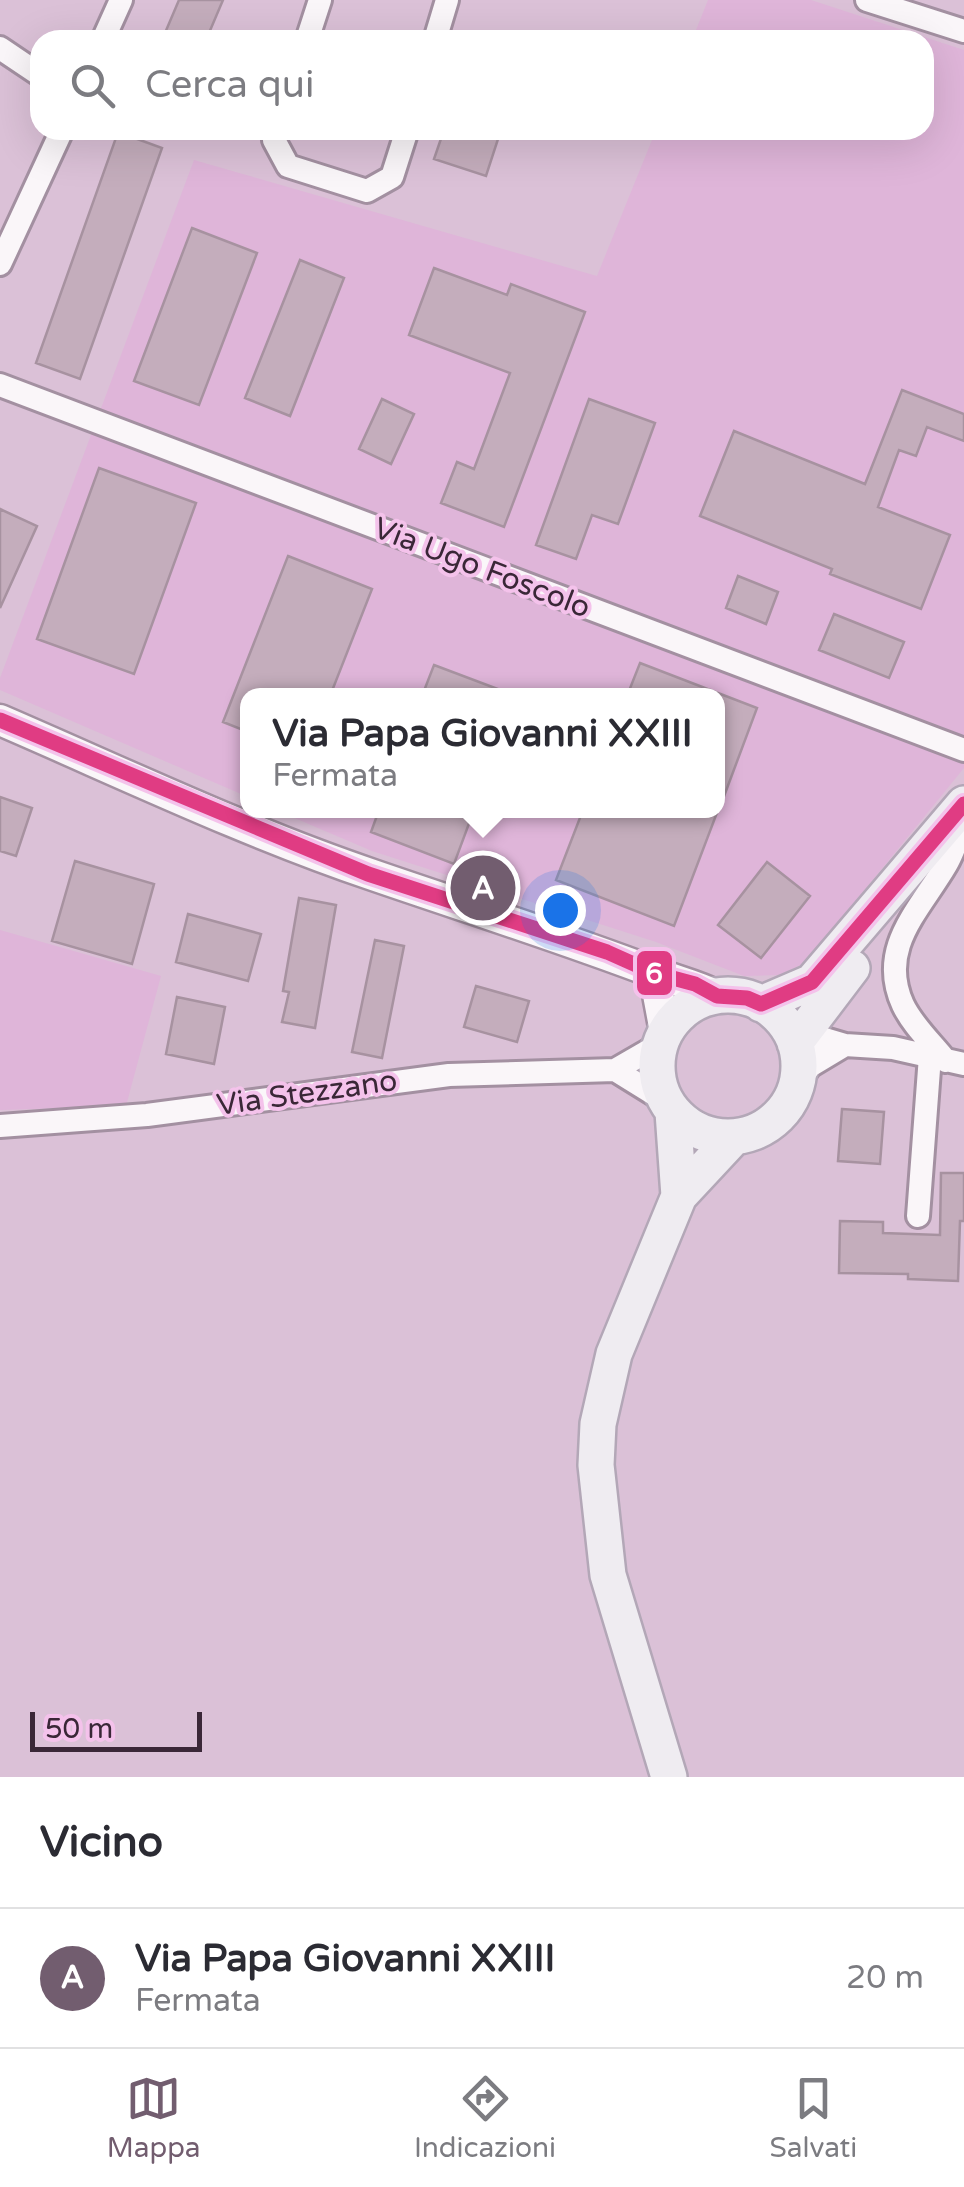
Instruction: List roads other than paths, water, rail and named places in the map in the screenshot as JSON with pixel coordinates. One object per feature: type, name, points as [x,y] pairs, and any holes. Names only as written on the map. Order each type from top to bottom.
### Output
[{"type":"main road","points":[[761,1004],[812,982],[964,804]]},
{"type":"main road","points":[[795,1045],[964,819]]},
{"type":"main road","points":[[669,1106],[700,1132],[734,1137],[773,1122],[783,1112],[796,1086],[795,1045],[782,1020],[747,998],[718,996],[687,1008],[663,1038],[657,1073],[669,1106],[678,1196]]},
{"type":"main road","points":[[669,1777],[608,1575],[596,1464],[598,1424],[614,1354],[678,1196],[734,1137]]},
{"type":"street","points":[[108,30],[121,0]]},
{"type":"street","points":[[310,30],[320,0]]},
{"type":"street","points":[[438,30],[447,0]]},
{"type":"street","points":[[866,0],[964,31]]},
{"type":"street","points":[[0,48],[30,68]]},
{"type":"street","points":[[0,264],[6,233],[57,140]]},
{"type":"street","points":[[274,140],[288,166],[367,191],[392,177],[404,140]]},
{"type":"street","name":"Via Ugo Foscolo","points":[[0,386],[964,750]]},
{"type":"street","points":[[0,720],[368,874],[606,952],[718,996]]},
{"type":"street","points":[[918,1216],[947,1060],[904,1007],[896,984],[894,959],[904,927],[948,863],[964,819]]},
{"type":"street","points":[[654,973],[663,1038]]},
{"type":"street","points":[[795,1045],[818,1037],[845,1045],[893,1048],[947,1060]]},
{"type":"street","name":"Via Stezzano","points":[[0,1126],[148,1115],[449,1075],[615,1070],[663,1038]]},
{"type":"street","points":[[796,1086],[810,1066],[845,1045]]},
{"type":"street","points":[[615,1070],[669,1106]]},
{"type":"place","name":"Via Papa Giovanni XXIII","points":[[483,888]]}]
